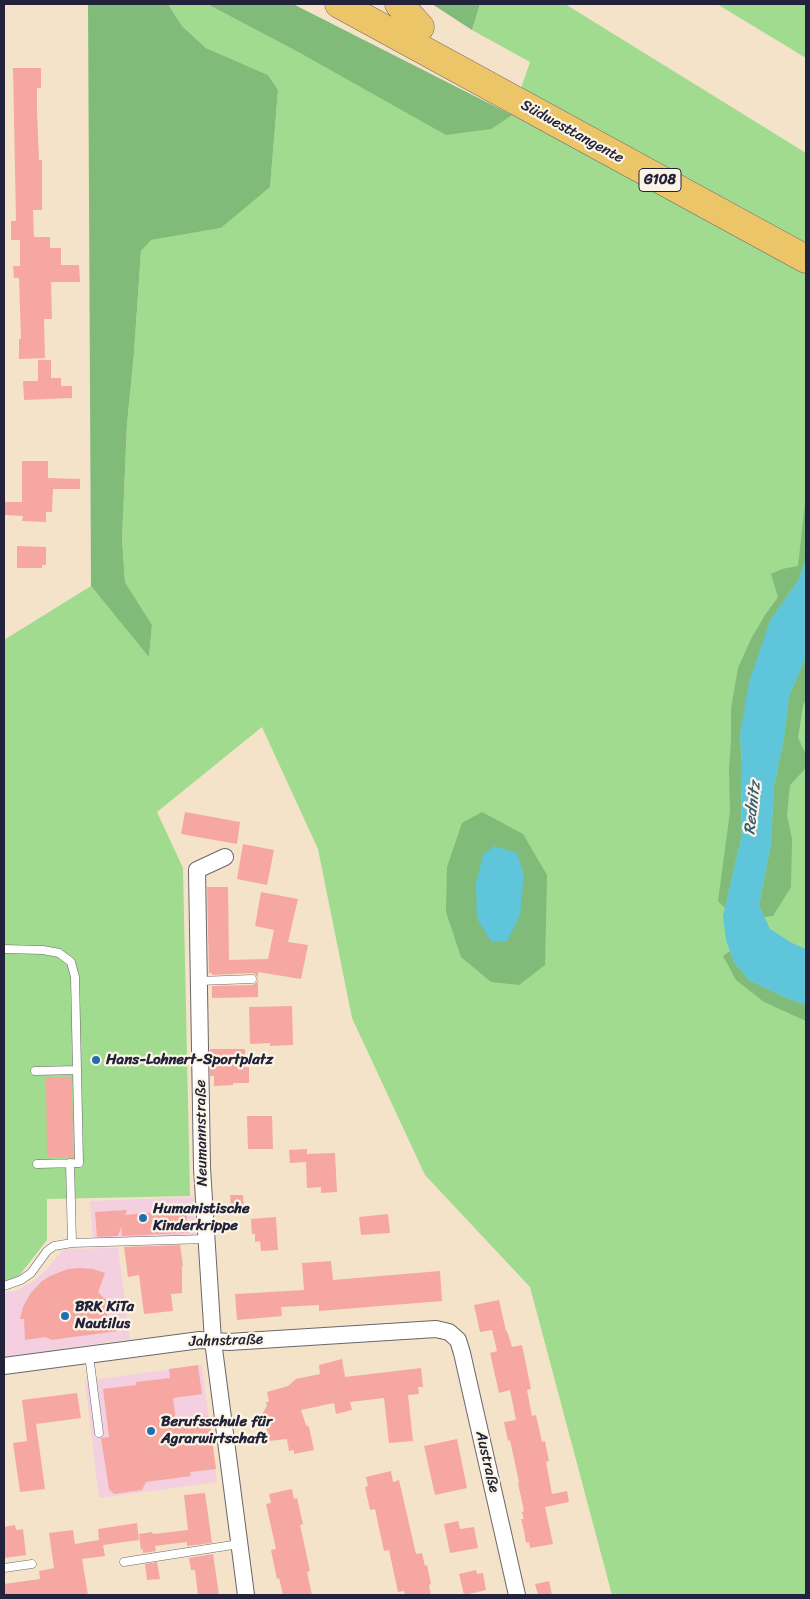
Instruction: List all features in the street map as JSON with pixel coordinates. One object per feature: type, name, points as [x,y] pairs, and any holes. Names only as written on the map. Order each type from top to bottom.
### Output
[{"type":"highway","name":"Südwesttangente","points":[[339,4],[517,92],[806,240]]},
{"type":"highway","name":"Südwesttangente","points":[[378,4],[420,27],[517,92],[806,259]]},
{"type":"highway","points":[[399,4],[420,27]]},
{"type":"street","name":"Neumannstraße","points":[[225,857],[197,870],[202,1168],[213,1341],[246,1595]]},
{"type":"street","name":"Jahnstraße","points":[[4,1366],[200,1340],[229,1342],[436,1329],[449,1332]]},
{"type":"street","name":"Austraße","points":[[449,1332],[458,1340],[462,1353],[517,1595]]},
{"type":"lane","points":[[4,949],[43,950],[58,953],[71,962],[75,977],[78,1163],[38,1164]]},
{"type":"lane","points":[[199,981],[252,979]]},
{"type":"lane","points":[[35,1071],[77,1070]]},
{"type":"lane","points":[[70,1163],[72,1243]]},
{"type":"lane","points":[[4,1286],[21,1280],[31,1273],[47,1251],[54,1246],[72,1243],[206,1240]]},
{"type":"lane","points":[[89,1354],[99,1433]]},
{"type":"lane","points":[[124,1562],[239,1544]]},
{"type":"lane","points":[[4,1568],[32,1564]]},
{"type":"shaded area","name":"Humanistische Kinderkrippe","points":[[194,1197],[195,1235],[93,1241],[90,1201]]},
{"type":"shaded area","name":"BRK KiTa Nautilus","points":[[118,1248],[130,1339],[4,1357],[4,1292],[16,1291],[34,1281],[64,1249]]},
{"type":"shaded area","name":"Berufsschule für Agrarwirtschaft","points":[[202,1365],[217,1482],[99,1498],[85,1381]]},
{"type":"green space","points":[[88,4],[168,4],[182,26],[206,48],[268,75],[278,90],[270,187],[221,228],[151,240],[141,251],[127,424],[122,540],[125,582],[152,625],[149,657],[91,586]]},
{"type":"green space","points":[[168,4],[207,4],[302,54],[512,115],[530,62],[472,30],[480,4],[806,4],[806,1595],[612,1595],[530,1287],[425,1175],[352,1018],[318,849],[262,727],[157,812],[183,868],[190,1196],[47,1199],[47,1240],[15,1281],[4,1283],[4,640],[91,586],[149,656],[152,625],[125,582],[122,540],[127,424],[141,251],[150,240],[221,228],[270,186],[278,90],[268,75],[206,48],[182,26]]},
{"type":"green space","points":[[207,4],[293,4],[512,115],[491,129],[446,135],[302,54]]},
{"type":"green space","points":[[432,4],[480,4],[472,30]]},
{"type":"green space","points":[[806,494],[806,558],[799,579],[770,621],[740,735],[742,765],[741,839],[725,908],[718,901],[730,812],[731,708],[738,668],[751,639],[778,597],[771,574],[782,569],[798,566]]},
{"type":"green space","points":[[806,657],[806,699],[803,706],[798,738],[806,754],[806,768],[790,785],[787,815],[792,839],[791,887],[773,916],[764,917],[759,905],[771,844],[774,786],[784,738],[789,696]]},
{"type":"green space","points":[[482,812],[523,834],[547,875],[545,965],[519,985],[491,982],[461,957],[446,912],[447,867],[462,823]]},
{"type":"green space","points":[[730,951],[734,962],[749,980],[784,997],[806,1005],[806,1021],[764,1002],[736,980],[723,956]]},
{"type":"water","name":"Rednitz","points":[[806,558],[806,657],[789,696],[784,738],[774,786],[771,844],[759,905],[770,929],[792,943],[806,949],[806,1005],[784,997],[749,980],[734,962],[726,940],[723,916],[741,839],[742,765],[740,735],[749,682],[770,621],[799,579]]},
{"type":"water","points":[[494,846],[517,853],[524,875],[520,915],[507,942],[491,941],[477,919],[476,884],[483,855]]},
{"type":"pier","points":[[565,4],[717,4],[806,58],[806,153]]},
{"type":"building","points":[[13,68],[41,68],[41,88],[37,88],[37,111],[39,160],[42,160],[42,210],[33,210],[34,237],[50,237],[50,248],[61,248],[61,265],[79,265],[80,282],[51,282],[52,319],[44,319],[45,358],[19,359],[19,339],[21,339],[19,278],[14,278],[13,266],[20,266],[20,240],[11,240],[11,221],[16,221]]},
{"type":"building","points":[[38,360],[51,360],[51,378],[61,378],[61,386],[72,386],[72,398],[24,400],[23,381],[38,381]]},
{"type":"building","points":[[22,461],[48,461],[48,478],[80,479],[80,489],[53,489],[52,512],[46,512],[46,522],[22,521],[23,516],[4,515],[4,502],[22,502]]},
{"type":"building","points":[[17,546],[46,547],[46,565],[42,565],[42,568],[17,568]]},
{"type":"building","points":[[185,812],[240,822],[237,844],[181,834]]},
{"type":"building","points":[[243,844],[274,850],[267,885],[237,879]]},
{"type":"building","points":[[207,887],[228,887],[229,960],[268,959],[274,930],[255,926],[261,892],[298,899],[288,942],[308,945],[301,979],[258,972],[258,978],[252,973],[212,975],[212,973],[209,973]]},
{"type":"building","points":[[258,978],[258,997],[212,998],[212,986],[252,985],[257,982]]},
{"type":"building","points":[[292,1006],[293,1045],[270,1046],[270,1043],[250,1044],[249,1007]]},
{"type":"building","points":[[210,1049],[245,1049],[245,1067],[249,1067],[249,1083],[214,1086],[214,1076],[210,1076]]},
{"type":"building","points":[[46,1077],[72,1077],[73,1158],[47,1158]]},
{"type":"building","points":[[247,1116],[272,1116],[273,1149],[248,1149]]},
{"type":"building","points":[[307,1149],[307,1154],[335,1153],[337,1192],[321,1193],[321,1187],[307,1188],[306,1162],[290,1163],[289,1150]]},
{"type":"building","points":[[230,1195],[243,1195],[244,1208],[231,1209]]},
{"type":"building","points":[[186,1205],[188,1233],[122,1236],[121,1227],[118,1236],[97,1237],[95,1212],[127,1210],[125,1215],[157,1212],[157,1207]]},
{"type":"building","points":[[388,1214],[390,1233],[361,1235],[359,1217]]},
{"type":"building","points":[[276,1217],[278,1250],[261,1251],[260,1241],[255,1242],[255,1234],[252,1234],[251,1219]]},
{"type":"building","points":[[180,1245],[183,1266],[182,1293],[171,1294],[173,1311],[144,1314],[139,1275],[128,1277],[124,1247]]},
{"type":"building","points":[[331,1261],[333,1280],[440,1271],[442,1301],[319,1311],[319,1305],[281,1307],[282,1316],[237,1320],[235,1294],[304,1290],[302,1263]]},
{"type":"building","points":[[68,1269],[93,1269],[105,1273],[98,1292],[107,1301],[107,1317],[118,1331],[51,1340],[46,1337],[25,1340],[24,1319],[20,1319],[23,1307],[30,1294],[42,1281],[50,1276]]},
{"type":"building","points":[[499,1300],[506,1331],[512,1347],[522,1345],[531,1389],[527,1390],[532,1416],[536,1415],[542,1442],[545,1441],[549,1461],[546,1462],[552,1494],[567,1491],[569,1502],[545,1507],[553,1544],[530,1548],[529,1542],[526,1543],[521,1519],[524,1519],[522,1512],[524,1511],[519,1482],[504,1422],[516,1420],[510,1390],[499,1393],[490,1353],[497,1351],[492,1330],[480,1332],[474,1305]]},
{"type":"building","points":[[342,1359],[345,1377],[421,1368],[423,1387],[418,1387],[419,1394],[408,1395],[413,1441],[389,1443],[384,1398],[350,1402],[352,1410],[336,1414],[334,1403],[301,1410],[306,1425],[309,1427],[314,1450],[294,1454],[294,1450],[289,1451],[287,1439],[269,1441],[265,1421],[257,1423],[267,1406],[266,1402],[269,1402],[267,1392],[288,1386],[296,1379],[320,1374],[319,1365]]},
{"type":"building","name":"Berufsschule für Agrarwirtschaft","points":[[198,1365],[202,1394],[173,1398],[176,1421],[209,1416],[216,1469],[190,1472],[191,1476],[146,1482],[142,1490],[114,1494],[109,1489],[101,1438],[109,1437],[103,1389],[136,1385],[136,1382],[170,1378],[169,1369]]},
{"type":"building","points":[[77,1393],[81,1418],[36,1424],[45,1489],[20,1492],[13,1443],[27,1441],[22,1400]]},
{"type":"building","points":[[457,1439],[467,1488],[435,1495],[424,1446]]},
{"type":"building","points":[[391,1471],[393,1482],[399,1480],[416,1554],[422,1553],[425,1566],[427,1565],[431,1595],[405,1595],[404,1591],[398,1592],[389,1550],[384,1551],[375,1509],[370,1510],[365,1487],[368,1486],[366,1477]]},
{"type":"building","points":[[292,1489],[294,1499],[297,1498],[303,1524],[300,1525],[310,1571],[307,1572],[312,1595],[283,1595],[279,1578],[277,1579],[271,1550],[276,1549],[266,1504],[271,1503],[269,1494]]},
{"type":"building","points":[[205,1493],[212,1543],[187,1546],[187,1542],[155,1546],[156,1551],[143,1553],[139,1534],[188,1530],[184,1495]]},
{"type":"building","points":[[458,1521],[460,1529],[474,1527],[478,1548],[450,1553],[444,1524]]},
{"type":"building","points":[[137,1523],[139,1540],[103,1545],[105,1556],[82,1559],[88,1595],[4,1595],[4,1584],[40,1579],[39,1571],[54,1568],[49,1533],[73,1530],[75,1544],[99,1540],[98,1529]]},
{"type":"building","points":[[15,1525],[16,1530],[23,1529],[26,1555],[4,1558],[4,1527]]},
{"type":"building","points":[[213,1554],[219,1595],[198,1595],[195,1570],[191,1570],[189,1558]]},
{"type":"building","points":[[157,1562],[160,1579],[147,1580],[145,1564]]},
{"type":"building","points":[[476,1570],[477,1574],[483,1573],[486,1590],[464,1595],[459,1574]]},
{"type":"building","points":[[549,1581],[552,1595],[538,1595],[535,1584]]},
{"type":"place","name":"Hans-Lohnert-Sportplatz","points":[[96,1060]]},
{"type":"place","name":"Humanistische Kinderkrippe","points":[[143,1218]]},
{"type":"place","name":"BRK KiTa Nautilus","points":[[65,1316]]},
{"type":"place","name":"Berufsschule für Agrarwirtschaft","points":[[151,1431]]}]
